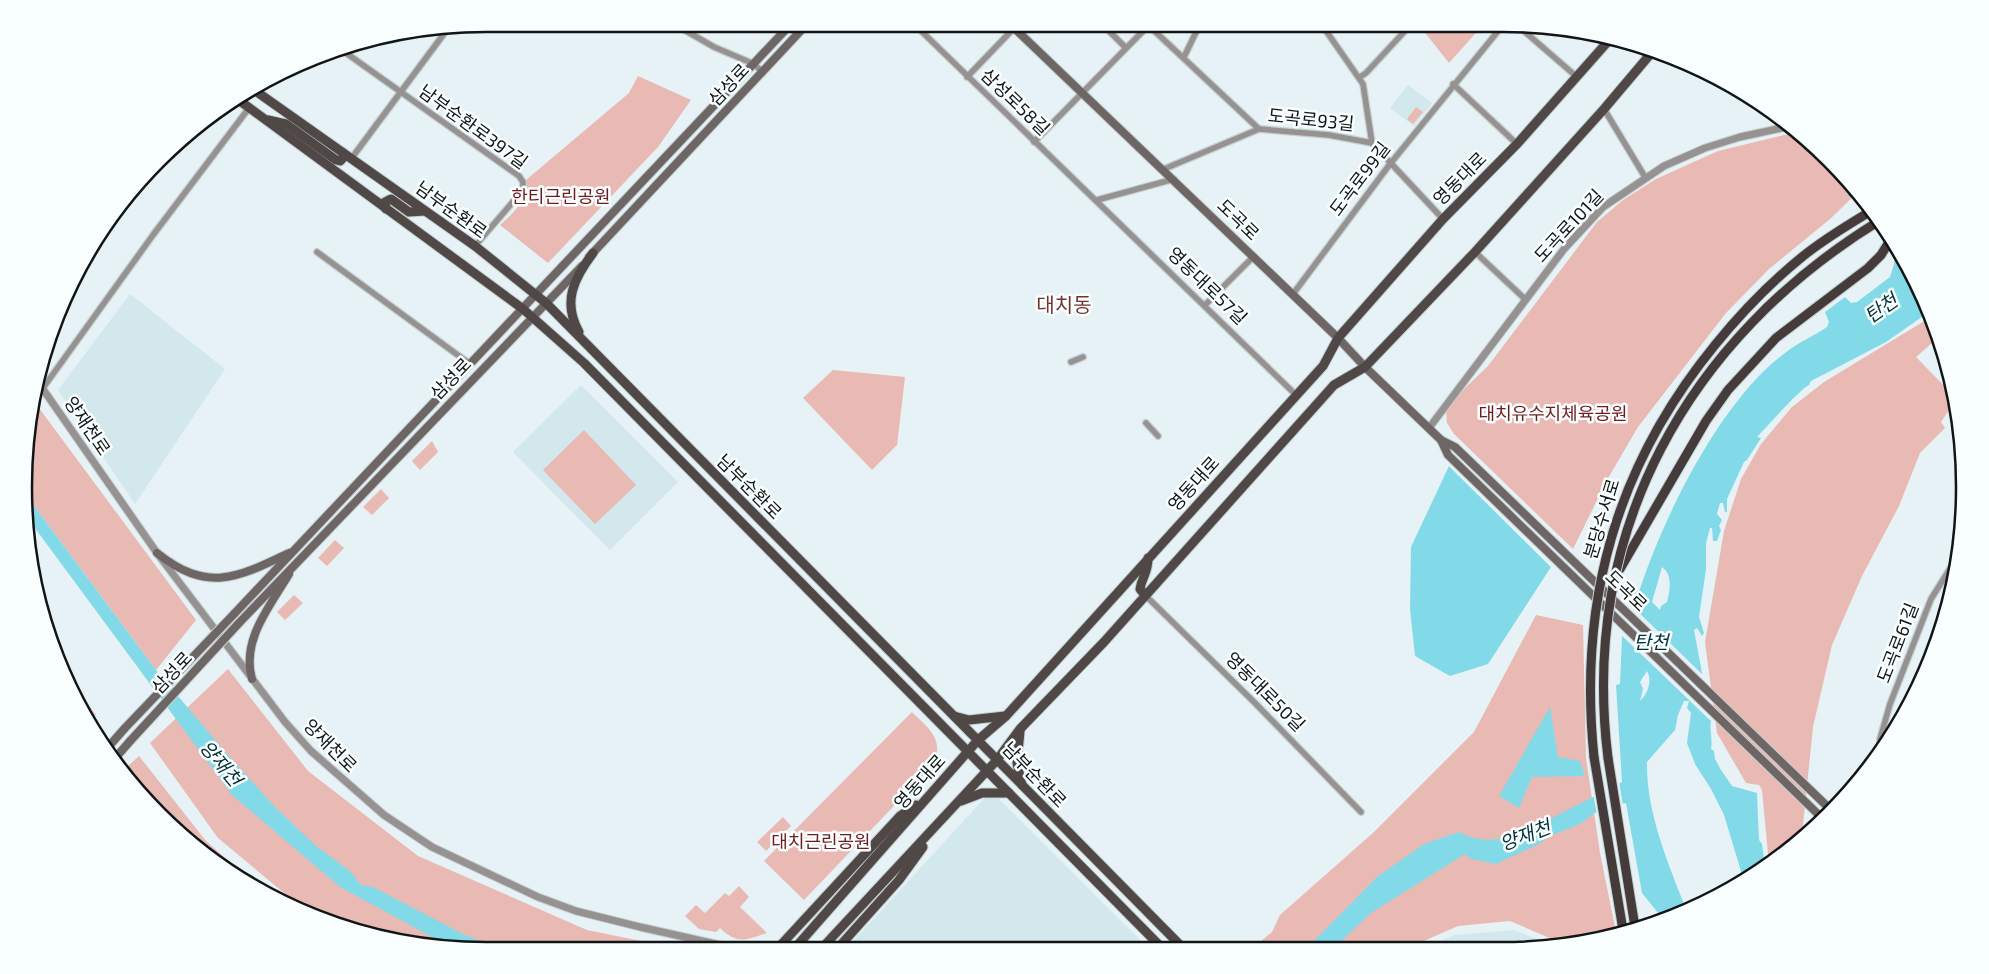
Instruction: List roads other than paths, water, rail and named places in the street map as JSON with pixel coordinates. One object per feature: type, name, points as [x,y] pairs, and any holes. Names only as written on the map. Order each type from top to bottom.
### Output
[{"type":"highway","name":"분당수서로","points":[[1622,925],[1596,775],[1591,695],[1592,643],[1598,593],[1621,507],[1635,469],[1680,392],[1734,323],[1760,295],[1802,257],[1866,214]]},
{"type":"highway","name":"분당수서로","points":[[1634,921],[1612,790],[1605,733],[1605,647],[1611,597],[1628,528],[1644,480],[1685,408],[1711,371],[1756,317],[1790,284],[1822,258],[1873,225]]},
{"type":"highway","points":[[1616,576],[1706,421],[1728,390],[1776,338],[1868,268],[1881,255],[1887,245]]},
{"type":"main road","name":"삼성로","points":[[111,743],[783,33]]},
{"type":"main road","name":"삼성로","points":[[119,754],[299,559],[546,303],[799,33]]},
{"type":"main road","name":"도곡로","points":[[1022,33],[1254,256],[1365,367],[1441,440],[1462,453],[1826,805]]},
{"type":"main road","name":"영동대로","points":[[800,942],[978,740],[1006,716],[1323,366],[1338,338],[1443,219],[1517,144],[1605,44]]},
{"type":"main road","points":[[828,942],[996,760],[1020,729],[1104,642],[1334,385],[1365,367],[1475,252],[1604,109],[1648,57]]},
{"type":"main road","name":"남부순환로","points":[[259,94],[475,246],[546,303],[1177,942]]},
{"type":"main road","name":"남부순환로","points":[[243,103],[523,309],[598,377],[1157,942]]},
{"type":"main road","points":[[265,120],[286,124],[338,161],[343,158],[343,153]]},
{"type":"main road","points":[[386,209],[385,202],[391,199],[409,212],[425,211]]},
{"type":"main road","points":[[584,341],[571,316],[570,307],[574,282],[593,253]]},
{"type":"main road","name":"도곡로","points":[[1441,440],[1448,455],[1817,814]]},
{"type":"main road","points":[[157,553],[174,566],[205,577],[220,578],[259,567],[293,552]]},
{"type":"main road","points":[[1145,595],[1140,589],[1141,582],[1148,571],[1148,558]]},
{"type":"main road","points":[[252,679],[249,663],[252,641],[264,615],[299,559]]},
{"type":"main road","points":[[953,716],[969,720],[1006,716]]},
{"type":"main road","points":[[1020,729],[1017,754],[1023,788]]},
{"type":"main road","points":[[956,803],[982,793],[1009,793]]},
{"type":"main road","points":[[784,942],[900,816],[927,798]]},
{"type":"main road","points":[[843,942],[899,880],[942,819]]},
{"type":"street","points":[[691,33],[714,47],[754,64],[762,72]]},
{"type":"street","name":"삼성로58길","points":[[923,33],[1096,200]]},
{"type":"street","points":[[967,77],[1007,33]]},
{"type":"street","points":[[1111,33],[1126,48]]},
{"type":"street","points":[[1034,142],[1140,33]]},
{"type":"street","points":[[1157,33],[1259,129]]},
{"type":"street","points":[[1184,57],[1196,33]]},
{"type":"street","points":[[1328,33],[1363,84],[1372,142],[1390,164],[1443,219]]},
{"type":"street","points":[[1360,77],[1403,33]]},
{"type":"street","name":"도곡로99길","points":[[1293,294],[1390,164],[1496,33]]},
{"type":"street","points":[[1526,33],[1576,77]]},
{"type":"street","points":[[352,159],[443,34]]},
{"type":"street","name":"남부순환로397길","points":[[348,55],[519,176],[523,182],[523,190],[475,246]]},
{"type":"street","points":[[1453,84],[1517,144]]},
{"type":"street","points":[[44,387],[153,235],[249,108]]},
{"type":"street","points":[[1604,109],[1645,177]]},
{"type":"street","name":"도곡로101길","points":[[1429,428],[1564,249],[1603,207],[1645,177],[1705,148],[1740,137],[1781,128]]},
{"type":"street","name":"도곡로93길","points":[[1164,169],[1259,129],[1329,135],[1372,142]]},
{"type":"street","points":[[1096,200],[1174,180]]},
{"type":"street","name":"영동대로57길","points":[[1096,200],[1296,395]]},
{"type":"street","points":[[317,252],[470,364]]},
{"type":"street","points":[[1475,252],[1525,299]]},
{"type":"street","points":[[1205,305],[1254,256]]},
{"type":"street","points":[[1070,362],[1083,357]]},
{"type":"street","name":"양재천로","points":[[43,388],[157,553],[285,722],[317,757],[384,815],[432,847],[538,897],[576,911],[712,942]]},
{"type":"street","points":[[1146,424],[1158,436]]},
{"type":"street","name":"도곡로61길","points":[[1880,740],[1890,704],[1928,608],[1949,572]]},
{"type":"street","name":"영동대로50길","points":[[1145,595],[1255,703],[1361,812]]},
{"type":"water","name":"탄천","points":[[1895,258],[1923,316],[1886,342],[1811,381],[1791,401],[1757,437],[1761,438],[1744,462],[1727,499],[1727,512],[1725,512],[1723,503],[1720,503],[1717,514],[1722,520],[1719,526],[1721,530],[1717,541],[1713,541],[1712,528],[1710,528],[1706,543],[1706,569],[1699,617],[1704,633],[1702,636],[1697,628],[1694,630],[1711,721],[1711,749],[1714,751],[1715,759],[1721,770],[1732,786],[1757,793],[1759,840],[1762,844],[1764,859],[1741,874],[1724,815],[1711,789],[1695,764],[1687,743],[1691,713],[1687,708],[1689,701],[1684,701],[1678,715],[1675,730],[1647,762],[1650,800],[1654,818],[1659,837],[1684,904],[1658,913],[1642,893],[1626,803],[1599,810],[1580,824],[1552,835],[1539,844],[1496,864],[1471,859],[1465,854],[1371,913],[1340,942],[1313,942],[1377,877],[1424,844],[1459,832],[1475,838],[1491,840],[1503,838],[1516,832],[1525,832],[1622,782],[1616,685],[1620,684],[1622,638],[1631,588],[1639,592],[1663,530],[1697,462],[1717,430],[1761,374],[1790,349],[1827,327],[1829,322],[1825,312],[1845,297],[1851,303],[1857,302],[1890,277]],"holes":[[[1662,567],[1668,574],[1670,588],[1667,602],[1661,606],[1660,610],[1652,602]],[[1647,671],[1649,675],[1648,688],[1640,701],[1643,689],[1640,682]]]},
{"type":"water","points":[[1449,466],[1551,567],[1488,664],[1450,676],[1415,656],[1410,609],[1411,547]]},
{"type":"water","name":"양재천","points":[[33,504],[156,670],[227,754],[276,808],[315,845],[351,872],[361,885],[373,887],[482,942],[435,939],[340,887],[232,795],[34,527]]},
{"type":"water","points":[[1550,707],[1558,757],[1580,761],[1585,776],[1532,777],[1519,808],[1499,796]]},
{"type":"district","name":"대치동","points":[[1064,305]]},
{"type":"park label","name":"한티근린공원","points":[[561,197]]},
{"type":"park label","name":"대치유수지체육공원","points":[[1553,414]]},
{"type":"park label","name":"대치근린공원","points":[[821,842]]}]
